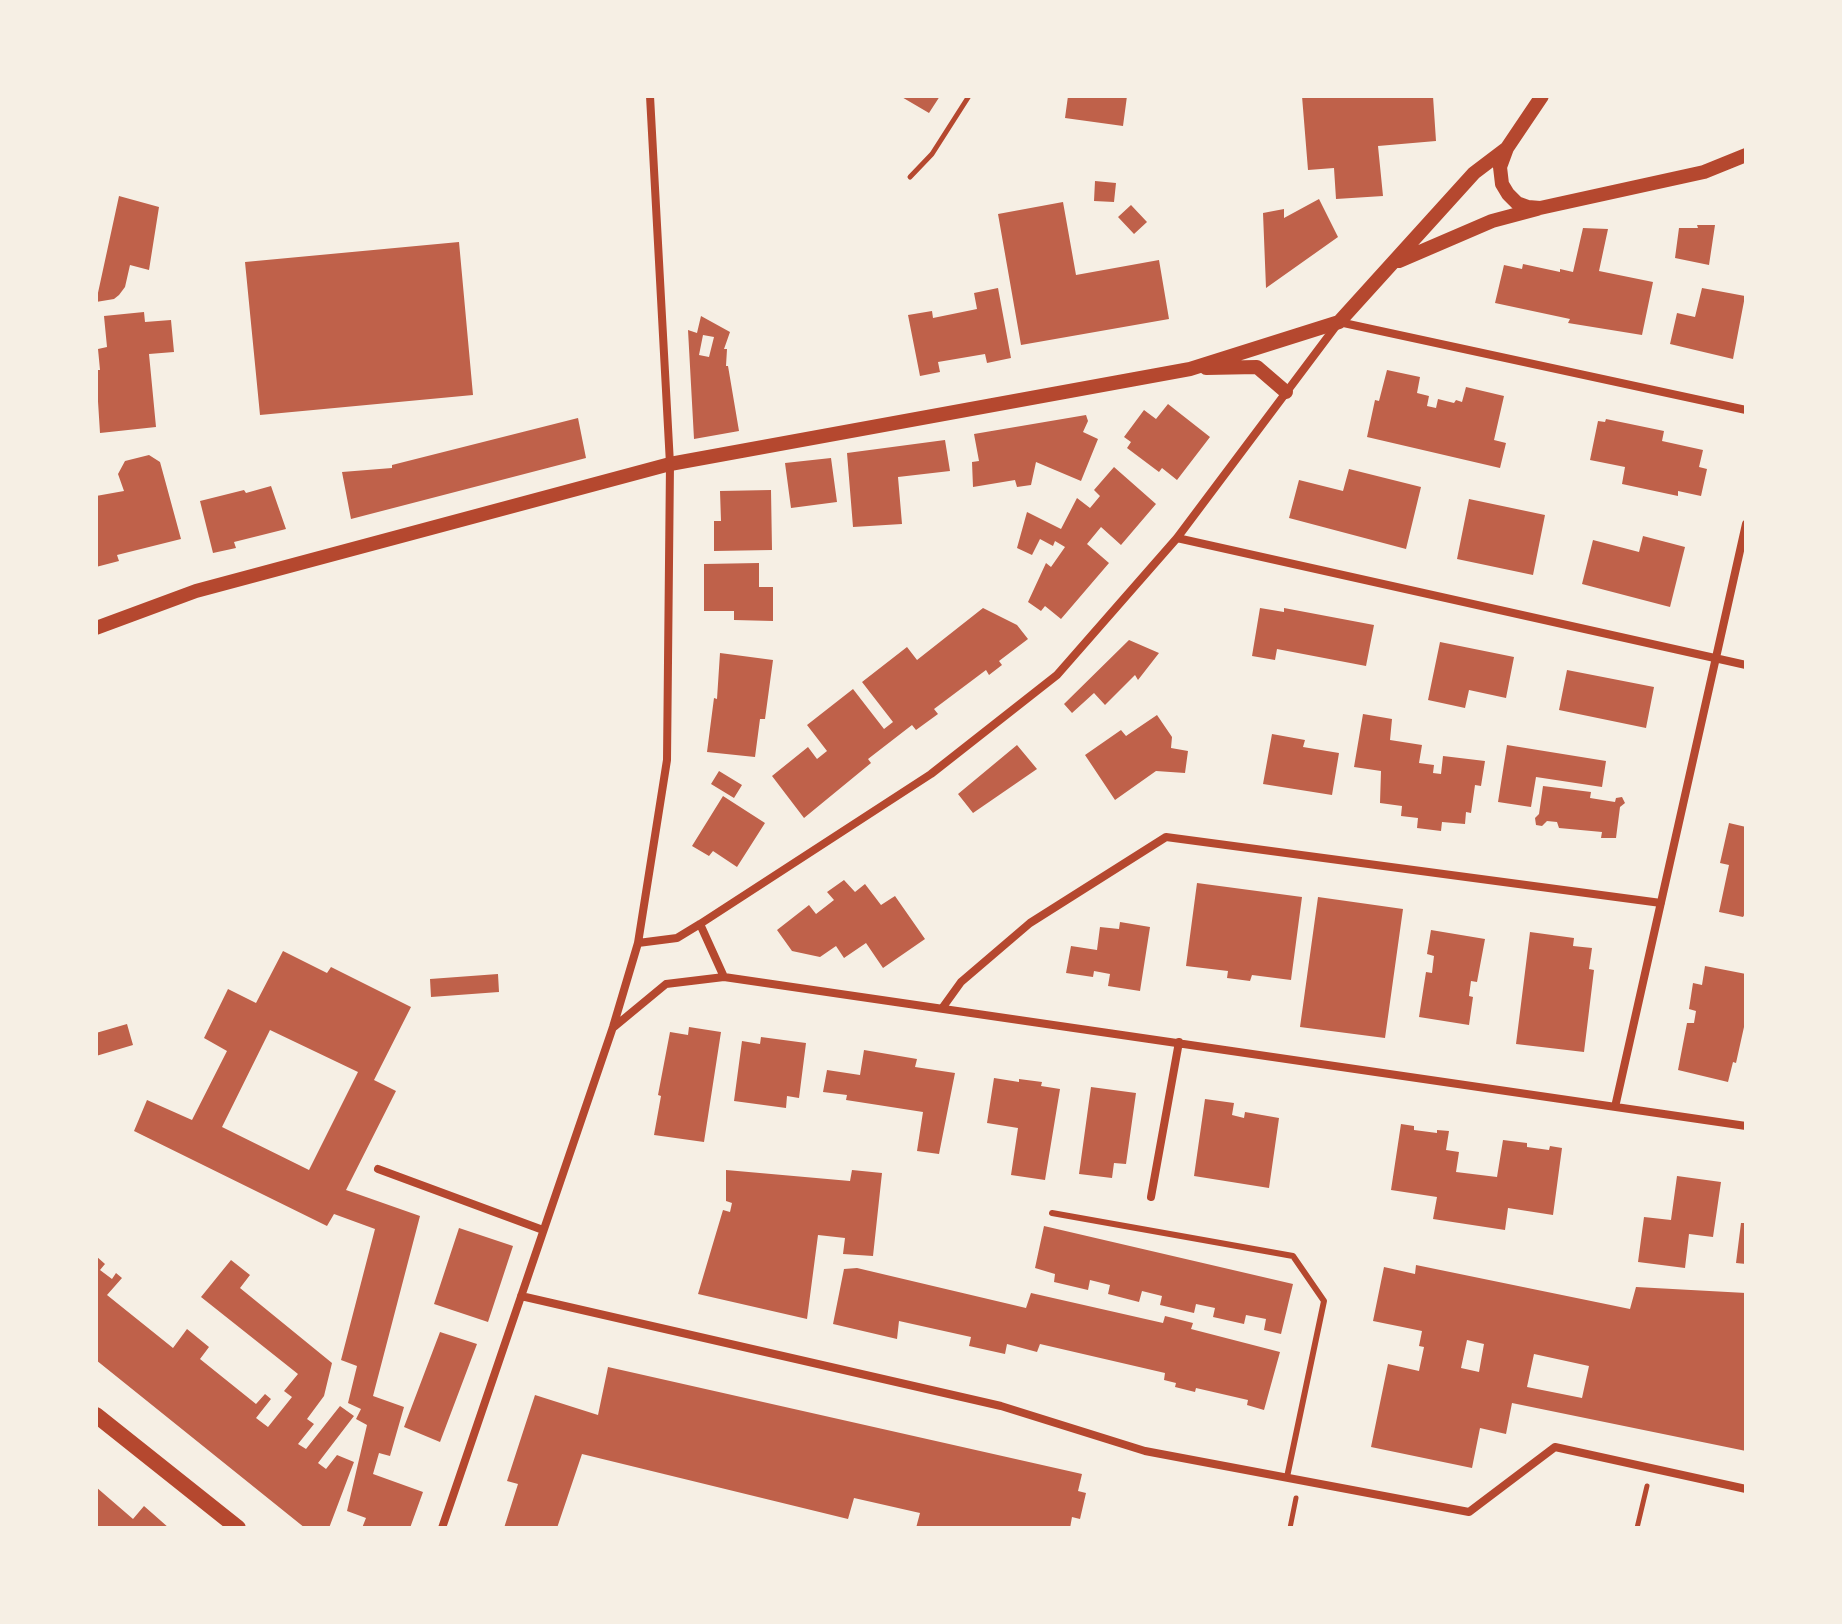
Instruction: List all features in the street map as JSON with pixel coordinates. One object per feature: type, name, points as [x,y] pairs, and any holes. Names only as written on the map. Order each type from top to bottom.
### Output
[{"type":"main road","points":[[96,1415],[238,1528]]},
{"type":"street","points":[[442,1528],[613,1027],[638,943],[667,760],[670,464],[650,96]]},
{"type":"street","points":[[1542,96],[1507,148],[1500,167],[1502,184],[1517,203],[1528,207],[1551,205]]},
{"type":"street","points":[[638,943],[677,938],[700,924],[931,774],[1057,675],[1177,538],[1339,322],[1474,173],[1507,148]]},
{"type":"street","points":[[1395,263],[1492,221],[1704,172],[1746,155]]},
{"type":"street","points":[[96,628],[196,591],[670,464],[1190,369],[1339,322],[1746,410]]},
{"type":"street","points":[[1190,369],[1257,367],[1286,392]]},
{"type":"street","points":[[1615,1107],[1746,524]]},
{"type":"street","points":[[1177,538],[1746,665]]},
{"type":"street","points":[[943,1007],[961,982],[1030,923],[1166,837],[1661,903]]},
{"type":"street","points":[[700,924],[724,977]]},
{"type":"street","points":[[613,1027],[666,984],[724,977],[1746,1126]]},
{"type":"street","points":[[1151,1197],[1179,1042]]},
{"type":"street","points":[[378,1169],[543,1230]]},
{"type":"street","points":[[521,1296],[1001,1406],[1145,1451],[1469,1512],[1555,1447],[1746,1489]]},
{"type":"lane","points":[[1052,1213],[1293,1256],[1324,1301],[1287,1477]]},
{"type":"path","points":[[910,177],[932,154],[969,96]]},
{"type":"path","points":[[1637,1528],[1651,1468]]},
{"type":"path","points":[[1290,1528],[1300,1481]]},
{"type":"building","points":[[900,96],[940,96],[929,113]]},
{"type":"building","points":[[1068,96],[1127,96],[1123,126],[1065,118]]},
{"type":"building","points":[[1302,96],[1433,96],[1436,141],[1378,146],[1383,196],[1336,199],[1334,168],[1308,170]]},
{"type":"building","points":[[1095,181],[1116,183],[1114,202],[1094,201]]},
{"type":"building","points":[[119,196],[159,207],[149,270],[130,265],[125,287],[119,295],[96,302]]},
{"type":"building","points":[[1319,199],[1338,237],[1266,288],[1263,213],[1284,209],[1284,218]]},
{"type":"building","points":[[1063,202],[1076,275],[1159,260],[1169,319],[1021,345],[998,214]]},
{"type":"building","points":[[1131,205],[1147,222],[1134,234],[1118,217]]},
{"type":"building","points":[[1697,225],[1715,225],[1709,265],[1675,258],[1679,228],[1698,228]]},
{"type":"building","points":[[1583,228],[1608,229],[1599,271],[1653,282],[1642,335],[1568,323],[1570,319],[1495,303],[1504,265],[1522,269],[1523,264],[1573,272]]},
{"type":"building","points":[[459,242],[473,395],[260,415],[245,262]]},
{"type":"building","points":[[998,288],[1011,358],[987,363],[985,354],[938,362],[940,372],[920,376],[908,315],[932,311],[933,318],[977,309],[974,293]]},
{"type":"building","points":[[1702,288],[1745,296],[1733,359],[1670,344],[1677,313],[1695,317]]},
{"type":"building","points":[[144,312],[145,322],[171,320],[174,352],[149,354],[156,427],[100,433],[96,370],[100,370],[98,349],[107,347],[104,316]]},
{"type":"building","points":[[701,316],[730,332],[724,349],[727,349],[726,366],[739,431],[694,439],[688,330],[697,333]],"holes":[[[703,335],[714,337],[709,357],[699,355]]]},
{"type":"building","points":[[1387,370],[1420,377],[1417,393],[1429,396],[1427,406],[1436,408],[1438,399],[1462,402],[1466,387],[1504,396],[1494,440],[1506,443],[1500,468],[1367,437],[1375,400],[1379,401]]},
{"type":"building","points":[[1168,404],[1210,437],[1177,480],[1162,468],[1159,472],[1127,448],[1131,442],[1124,437],[1144,410],[1156,419]]},
{"type":"building","points":[[1086,415],[1088,421],[1083,432],[1098,439],[1081,481],[1036,462],[1031,485],[1017,487],[1015,480],[973,487],[972,462],[979,461],[974,434]]},
{"type":"building","points":[[578,418],[586,458],[351,519],[342,472],[392,468],[392,465]]},
{"type":"building","points":[[1606,419],[1664,431],[1662,441],[1703,450],[1699,467],[1707,469],[1701,496],[1678,491],[1678,496],[1622,484],[1625,467],[1590,460],[1598,421],[1605,422]]},
{"type":"building","points":[[945,440],[950,471],[898,477],[902,524],[853,527],[847,453]]},
{"type":"building","points":[[149,455],[160,462],[181,539],[117,555],[119,561],[96,567],[96,496],[124,491],[118,474],[125,461]]},
{"type":"building","points":[[831,458],[837,502],[791,508],[785,463]]},
{"type":"building","points":[[1114,467],[1156,504],[1121,545],[1101,527],[1087,544],[1109,563],[1061,619],[1045,606],[1041,611],[1028,602],[1046,563],[1051,567],[1065,547],[1055,541],[1053,546],[1040,539],[1032,555],[1017,548],[1027,512],[1061,529],[1077,498],[1090,508],[1100,496],[1094,490]]},
{"type":"building","points":[[1349,469],[1421,487],[1406,549],[1289,518],[1299,480],[1343,491]]},
{"type":"building","points":[[271,486],[286,529],[234,542],[236,548],[213,553],[200,501]]},
{"type":"building","points":[[771,490],[772,550],[714,551],[714,521],[721,521],[720,491]]},
{"type":"building","points":[[1469,499],[1545,515],[1533,575],[1457,559]]},
{"type":"building","points":[[1643,536],[1685,547],[1670,607],[1582,584],[1593,540],[1639,552]]},
{"type":"building","points":[[759,563],[759,587],[773,587],[773,621],[734,620],[734,611],[704,611],[704,564]]},
{"type":"building","points":[[983,608],[1017,625],[1028,639],[999,661],[1002,665],[989,675],[986,670],[934,709],[938,714],[916,730],[912,725],[868,759],[871,763],[804,818],[772,776],[808,747],[817,759],[827,751],[807,725],[853,689],[884,729],[893,722],[862,682],[907,647],[917,660]]},
{"type":"building","points":[[1260,608],[1284,612],[1284,608],[1374,625],[1366,666],[1277,649],[1275,660],[1252,656]]},
{"type":"building","points":[[1129,640],[1159,653],[1138,680],[1135,675],[1105,705],[1094,693],[1072,713],[1064,704]]},
{"type":"building","points":[[1440,642],[1514,657],[1506,698],[1469,690],[1465,708],[1428,700]]},
{"type":"building","points":[[720,653],[773,660],[765,719],[760,719],[755,757],[707,752],[714,698],[717,699]]},
{"type":"building","points":[[1567,670],[1654,687],[1646,728],[1559,710]]},
{"type":"building","points":[[1363,714],[1392,719],[1390,740],[1422,745],[1419,763],[1434,765],[1433,773],[1441,774],[1443,756],[1485,761],[1481,786],[1475,785],[1471,813],[1466,812],[1465,824],[1442,822],[1441,831],[1417,828],[1418,818],[1401,816],[1402,806],[1380,803],[1381,771],[1354,767]]},
{"type":"building","points":[[1157,715],[1172,737],[1171,748],[1188,751],[1185,773],[1156,771],[1115,800],[1085,755],[1121,730],[1126,736]]},
{"type":"building","points":[[1272,734],[1305,740],[1303,747],[1339,753],[1332,795],[1263,784]]},
{"type":"building","points":[[1017,745],[1037,769],[973,813],[958,794]]},
{"type":"building","points":[[1507,745],[1606,761],[1602,787],[1536,777],[1531,807],[1498,802]]},
{"type":"building","points":[[719,771],[742,785],[734,798],[711,784]]},
{"type":"building","points":[[1543,786],[1591,792],[1590,798],[1615,802],[1616,798],[1622,797],[1625,803],[1620,807],[1616,838],[1601,838],[1602,832],[1559,828],[1557,822],[1547,821],[1542,826],[1536,825]]},
{"type":"building","points":[[723,796],[765,823],[737,867],[713,851],[709,856],[692,846]]},
{"type":"building","points":[[1729,823],[1746,827],[1746,912],[1743,917],[1719,912],[1729,865],[1720,863]]},
{"type":"building","points":[[844,880],[855,892],[865,884],[881,905],[895,896],[925,939],[883,968],[866,943],[844,958],[836,946],[820,957],[792,951],[777,930],[809,905],[816,914],[834,900],[827,892]]},
{"type":"building","points":[[1197,883],[1302,897],[1291,980],[1252,975],[1250,981],[1227,978],[1228,971],[1186,966]]},
{"type":"building","points":[[1318,897],[1403,909],[1385,1038],[1300,1027]]},
{"type":"building","points":[[1120,922],[1150,927],[1140,991],[1108,986],[1110,974],[1094,971],[1093,977],[1066,973],[1071,946],[1097,950],[1100,927],[1119,929]]},
{"type":"building","points":[[1431,930],[1485,939],[1477,982],[1471,981],[1469,996],[1473,997],[1469,1025],[1419,1017],[1426,972],[1432,973],[1434,956],[1427,954]]},
{"type":"building","points":[[1530,932],[1574,938],[1573,946],[1592,948],[1589,969],[1594,970],[1584,1052],[1516,1044]]},
{"type":"building","points":[[283,951],[327,973],[331,967],[411,1007],[374,1080],[396,1091],[346,1190],[420,1216],[373,1396],[404,1407],[390,1456],[379,1453],[373,1474],[423,1492],[410,1528],[362,1528],[366,1518],[347,1511],[367,1425],[356,1419],[361,1409],[348,1403],[357,1366],[341,1360],[375,1229],[334,1214],[327,1226],[134,1131],[147,1100],[192,1120],[227,1051],[204,1038],[228,989],[256,1003]],"holes":[[[270,1030],[358,1072],[309,1170],[222,1127]]]},
{"type":"building","points":[[1705,966],[1746,974],[1746,1018],[1736,1063],[1733,1062],[1728,1082],[1678,1070],[1687,1023],[1694,1023],[1696,1011],[1689,1009],[1693,983],[1702,985]]},
{"type":"building","points":[[498,974],[499,992],[431,997],[430,979]]},
{"type":"building","points":[[127,1024],[133,1045],[96,1056],[96,1033]]},
{"type":"building","points":[[689,1027],[721,1032],[704,1142],[654,1135],[670,1032],[688,1035]]},
{"type":"building","points":[[761,1037],[806,1043],[799,1098],[787,1096],[786,1108],[734,1101],[742,1041],[760,1044]]},
{"type":"building","points":[[864,1050],[917,1059],[915,1067],[955,1073],[939,1154],[917,1151],[923,1112],[846,1100],[847,1095],[823,1092],[827,1070],[860,1075]]},
{"type":"building","points":[[994,1078],[1042,1082],[1041,1086],[1060,1089],[1045,1180],[1011,1175],[1018,1128],[987,1123]]},
{"type":"building","points":[[1091,1087],[1136,1093],[1126,1164],[1114,1163],[1112,1178],[1079,1174]]},
{"type":"building","points":[[1205,1099],[1234,1103],[1232,1115],[1244,1118],[1245,1112],[1279,1118],[1269,1188],[1194,1176]]},
{"type":"building","points":[[1401,1124],[1414,1126],[1414,1130],[1449,1131],[1446,1150],[1459,1152],[1456,1172],[1497,1177],[1503,1140],[1549,1150],[1550,1146],[1562,1148],[1553,1215],[1508,1208],[1505,1230],[1433,1219],[1437,1197],[1391,1190]]},
{"type":"building","points":[[726,1170],[850,1181],[852,1170],[882,1173],[873,1256],[843,1254],[845,1238],[818,1235],[807,1319],[698,1294],[723,1210],[730,1212],[732,1203],[726,1201]]},
{"type":"building","points":[[1677,1176],[1721,1182],[1713,1237],[1689,1234],[1685,1268],[1638,1262],[1644,1217],[1671,1220]]},
{"type":"building","points":[[1741,1223],[1746,1223],[1746,1264],[1736,1263]]},
{"type":"building","points":[[1044,1226],[1293,1284],[1281,1334],[1264,1330],[1266,1319],[1246,1315],[1244,1324],[1213,1317],[1215,1308],[1196,1304],[1194,1313],[1160,1305],[1162,1296],[1142,1291],[1139,1302],[1108,1294],[1110,1285],[1090,1280],[1088,1290],[1054,1282],[1055,1274],[1035,1268]]},
{"type":"building","points":[[459,1228],[513,1246],[488,1322],[434,1304]]},
{"type":"building","points":[[96,1256],[105,1264],[100,1270],[112,1279],[116,1273],[122,1278],[107,1295],[173,1348],[187,1329],[209,1347],[200,1359],[256,1404],[265,1394],[271,1399],[256,1418],[268,1427],[292,1397],[284,1391],[298,1374],[201,1297],[231,1260],[250,1275],[240,1288],[332,1363],[324,1396],[307,1419],[314,1424],[298,1444],[306,1449],[340,1406],[354,1416],[318,1463],[326,1469],[337,1455],[354,1462],[329,1528],[305,1528],[96,1360]]},
{"type":"building","points":[[1416,1265],[1630,1309],[1636,1287],[1746,1293],[1746,1451],[1512,1403],[1506,1434],[1480,1428],[1472,1468],[1371,1447],[1388,1364],[1419,1371],[1424,1347],[1419,1346],[1422,1331],[1373,1321],[1384,1267],[1415,1274]],"holes":[[[1467,1340],[1484,1344],[1479,1372],[1461,1368]],[[1534,1354],[1589,1366],[1582,1398],[1527,1387]]]},
{"type":"building","points":[[857,1268],[1026,1308],[1031,1293],[1163,1323],[1165,1316],[1193,1323],[1191,1329],[1280,1352],[1264,1410],[1247,1405],[1248,1400],[1196,1388],[1195,1392],[1175,1387],[1176,1383],[1164,1380],[1165,1373],[1040,1344],[1037,1352],[1007,1344],[1005,1354],[969,1346],[971,1337],[899,1321],[897,1339],[833,1324],[844,1269]]},
{"type":"building","points":[[440,1332],[477,1344],[440,1442],[404,1427]]},
{"type":"building","points":[[608,1367],[1082,1474],[1078,1491],[1086,1493],[1080,1519],[1072,1517],[1070,1528],[916,1528],[920,1513],[854,1498],[848,1519],[582,1454],[557,1528],[504,1528],[518,1484],[507,1481],[535,1395],[598,1415]]},
{"type":"building","points":[[96,1487],[133,1519],[144,1506],[169,1528],[96,1528]]}]
